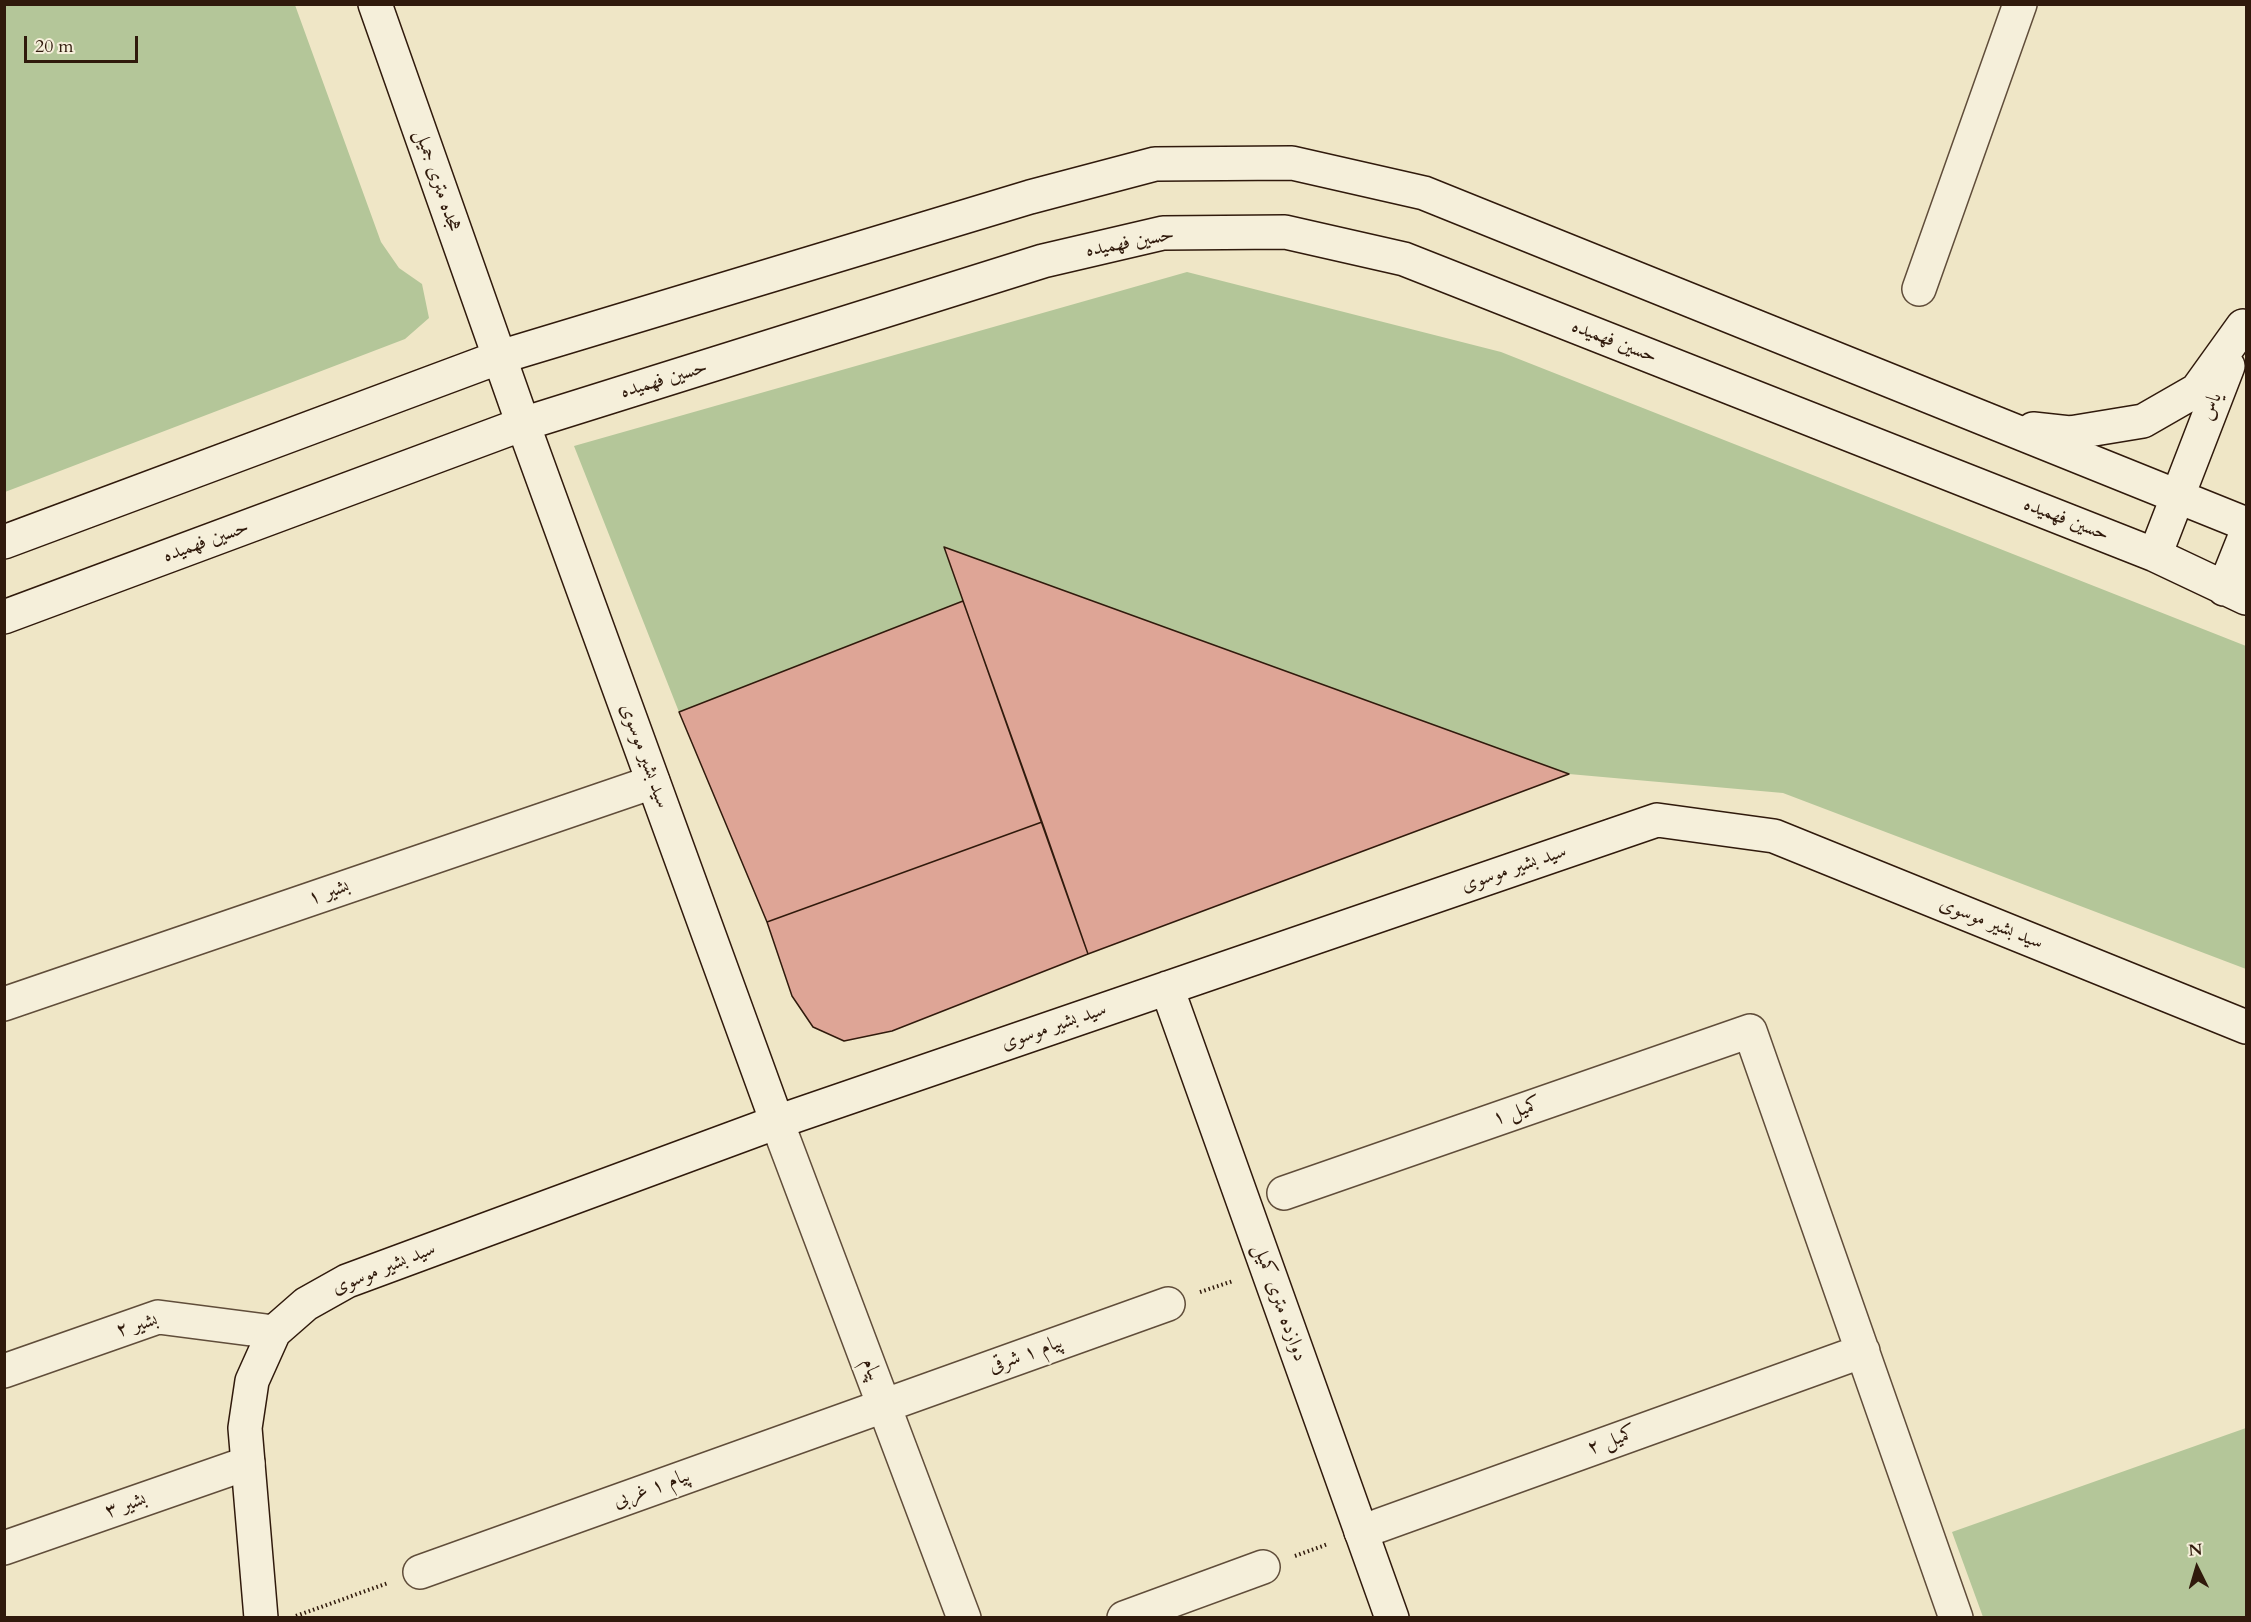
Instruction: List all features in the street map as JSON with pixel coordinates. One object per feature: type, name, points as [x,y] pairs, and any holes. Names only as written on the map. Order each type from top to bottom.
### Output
[{"type":"street","name":"هجده متری جمیل","points":[[375,4],[523,424]]},
{"type":"street","points":[[1919,290],[2020,4]]},
{"type":"street","points":[[4,542],[500,357],[1019,201],[1155,164],[1292,164],[1424,193],[2247,524]]},
{"type":"street","name":"حسین فهمیده","points":[[4,617],[523,424],[1043,261],[1163,233],[1284,232],[1404,259],[2156,555],[2235,593]]},
{"type":"street","points":[[1998,424],[2070,433],[2143,421],[2197,390],[2245,321]]},
{"type":"street","name":"یاس","points":[[2156,555],[2245,321]]},
{"type":"street","name":"سید بشیر موسوی","points":[[523,424],[777,1122]]},
{"type":"street","points":[[2235,593],[2247,534]]},
{"type":"street","name":"بشیر ۱","points":[[4,1004],[653,782]]},
{"type":"street","name":"سید بشیر موسوی","points":[[261,1617],[245,1428],[252,1382],[274,1332],[306,1304],[347,1281],[777,1122],[1657,820],[1774,836],[2247,1027]]},
{"type":"street","name":"دوازده متری کمیل","points":[[1167,988],[1392,1617]]},
{"type":"street","name":"کمیل ۱","points":[[1284,1194],[1750,1031],[1863,1351]]},
{"type":"street","name":"پیام","points":[[777,1122],[964,1617]]},
{"type":"street","name":"پیام ۱ شرقی","points":[[884,1406],[1168,1304]]},
{"type":"street","name":"بشیر ۲","points":[[4,1371],[158,1317],[274,1332]]},
{"type":"street","points":[[1863,1351],[1956,1617]]},
{"type":"street","name":"کمیل ۲","points":[[1361,1532],[1863,1351]]},
{"type":"street","name":"پیام ۱ غربی","points":[[420,1572],[884,1406]]},
{"type":"street","name":"بشیر ۳","points":[[4,1548],[248,1463]]},
{"type":"street","points":[[1124,1617],[1263,1567]]},
{"type":"path","points":[[1168,1304],[1267,1268]]},
{"type":"path","points":[[1263,1567],[1361,1532]]},
{"type":"path","points":[[293,1617],[420,1572]]},
{"type":"green space","points":[[5,4],[295,5],[381,242],[399,268],[422,284],[429,318],[405,339],[5,492]]},
{"type":"green space","points":[[1187,272],[1501,352],[2246,646],[2246,969],[1783,793],[1569,774],[944,548],[963,601],[679,712],[574,446]]},
{"type":"green space","points":[[2246,1428],[2246,1617],[1983,1617],[1952,1532]]},
{"type":"building","points":[[944,547],[1569,774],[1088,954]]},
{"type":"building","points":[[963,601],[1042,822],[767,922],[679,712]]},
{"type":"building","points":[[1042,822],[1088,954],[892,1031],[844,1041],[813,1027],[792,996],[767,922]]}]
